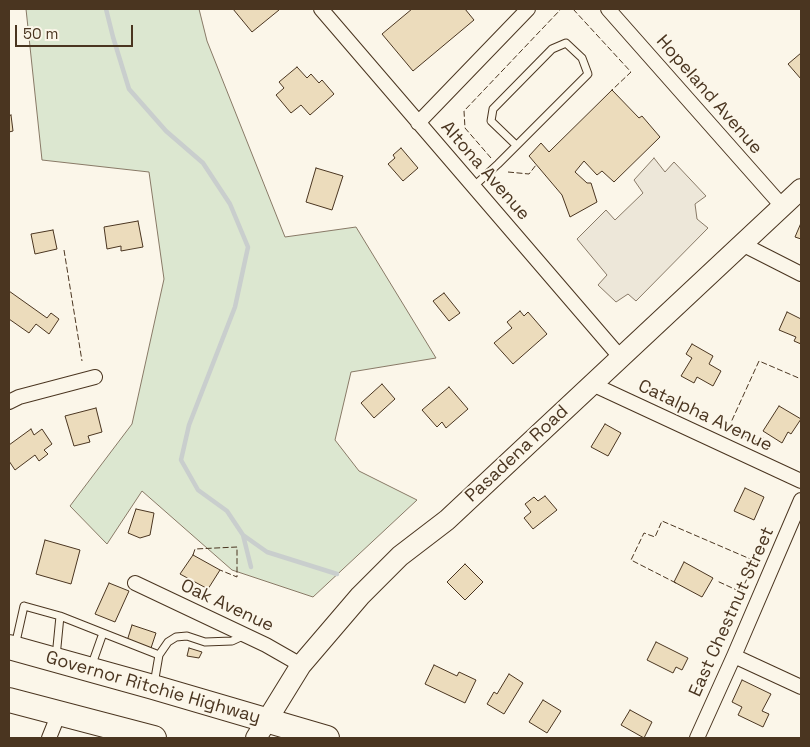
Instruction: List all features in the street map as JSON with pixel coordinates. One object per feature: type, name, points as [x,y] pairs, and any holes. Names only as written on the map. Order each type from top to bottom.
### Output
[{"type":"highway","name":"Governor Ritchie Highway","points":[[12,648],[153,687],[262,729],[288,728],[327,738]]},
{"type":"highway","points":[[9,700],[154,738]]},
{"type":"main road","name":"Pasadena Road","points":[[262,729],[302,665],[360,596],[400,556],[447,520],[801,189]]},
{"type":"street","name":"Altona Avenue","points":[[321,9],[621,358]]},
{"type":"street","points":[[418,123],[528,9]]},
{"type":"street","name":"Hopeland Avenue","points":[[608,9],[783,206]]},
{"type":"street","points":[[742,244],[801,274]]},
{"type":"street","points":[[9,402],[18,397],[94,377]]},
{"type":"street","name":"Catalpha Avenue","points":[[592,384],[801,481]]},
{"type":"street","name":"East Chestnut Street","points":[[697,738],[801,500]]},
{"type":"street","name":"Oak Avenue","points":[[135,583],[266,645],[302,665]]},
{"type":"street","points":[[734,656],[801,687]]},
{"type":"street","points":[[49,738],[59,714]]},
{"type":"lane","points":[[474,187],[588,74],[582,58],[566,43],[552,49],[493,109],[491,120],[516,145]]},
{"type":"lane","points":[[12,648],[24,606],[60,616],[159,655]]},
{"type":"lane","points":[[56,660],[60,616]]},
{"type":"lane","points":[[90,670],[103,633]]},
{"type":"lane","points":[[153,687],[159,655],[168,642],[176,637],[187,636],[205,642],[232,641],[245,635]]},
{"type":"green space","points":[[26,9],[199,9],[207,41],[285,237],[356,227],[436,358],[351,372],[335,440],[359,471],[417,500],[313,597],[232,570],[142,491],[107,544],[70,506],[132,424],[164,279],[149,172],[42,160]]},
{"type":"shaded area","points":[[654,158],[665,172],[674,162],[706,196],[695,204],[697,219],[708,228],[636,301],[628,294],[616,302],[598,285],[607,275],[577,239],[606,210],[615,220],[643,193],[634,180]]},
{"type":"building","points":[[233,9],[278,9],[279,10],[252,32]]},
{"type":"building","points":[[412,9],[465,9],[474,20],[413,71],[382,34]]},
{"type":"building","points":[[801,53],[801,79],[788,64]]},
{"type":"building","points":[[297,67],[307,78],[311,74],[319,83],[322,80],[334,94],[310,115],[301,105],[291,113],[276,95],[284,88],[279,82]]},
{"type":"building","points":[[612,90],[639,118],[642,116],[660,137],[614,182],[602,171],[597,175],[584,161],[575,172],[587,183],[591,183],[597,202],[570,217],[562,195],[529,156],[541,143],[549,152]]},
{"type":"building","points":[[11,115],[13,131],[9,132],[9,116]]},
{"type":"building","points":[[401,148],[418,168],[403,181],[388,164],[395,158],[393,155]]},
{"type":"building","points":[[316,168],[343,176],[332,210],[306,202]]},
{"type":"building","points":[[138,221],[143,247],[121,251],[121,246],[107,249],[104,227]]},
{"type":"building","points":[[801,223],[801,239],[795,237]]},
{"type":"building","points":[[53,230],[57,249],[35,254],[31,234]]},
{"type":"building","points":[[9,291],[47,318],[51,313],[59,319],[49,334],[36,324],[29,333],[9,319]]},
{"type":"building","points":[[444,293],[460,313],[449,321],[433,301]]},
{"type":"building","points":[[520,311],[524,316],[528,312],[547,334],[513,364],[494,343],[512,328],[507,322]]},
{"type":"building","points":[[787,312],[801,319],[801,344],[794,341],[796,337],[779,330]]},
{"type":"building","points":[[692,344],[713,356],[709,364],[721,371],[713,386],[697,377],[694,383],[681,376],[692,358],[686,354]]},
{"type":"building","points":[[382,384],[395,399],[374,418],[361,403]]},
{"type":"building","points":[[449,387],[468,409],[446,428],[442,422],[437,427],[422,410]]},
{"type":"building","points":[[779,406],[801,419],[791,434],[788,432],[782,443],[763,431]]},
{"type":"building","points":[[96,408],[102,432],[88,436],[90,442],[74,446],[65,416]]},
{"type":"building","points":[[605,424],[621,433],[608,456],[591,447]]},
{"type":"building","points":[[31,429],[34,435],[42,429],[52,444],[44,450],[48,454],[39,461],[35,455],[15,470],[9,461],[9,445]]},
{"type":"building","points":[[745,488],[764,497],[754,520],[734,511]]},
{"type":"building","points":[[545,496],[557,510],[533,529],[524,518],[531,512],[525,504],[534,497],[538,501]]},
{"type":"building","points":[[136,509],[154,513],[150,535],[140,538],[128,533]]},
{"type":"building","points":[[45,540],[80,550],[71,584],[36,574]]},
{"type":"building","points":[[193,555],[220,570],[208,589],[180,574]]},
{"type":"building","points":[[684,562],[713,578],[702,597],[674,582]]},
{"type":"building","points":[[465,564],[483,582],[465,600],[447,582]]},
{"type":"building","points":[[109,583],[129,591],[115,622],[95,614]]},
{"type":"building","points":[[132,625],[156,633],[151,648],[127,641]]},
{"type":"building","points":[[656,642],[688,658],[682,670],[676,667],[673,673],[647,660]]},
{"type":"building","points":[[189,648],[202,652],[199,658],[187,656]]},
{"type":"building","points":[[434,665],[457,676],[459,672],[476,680],[465,703],[425,684]]},
{"type":"building","points":[[509,674],[523,683],[504,714],[487,704],[494,692],[497,694]]},
{"type":"building","points":[[742,680],[771,694],[762,711],[769,714],[763,727],[738,715],[742,707],[732,702]]},
{"type":"building","points":[[543,700],[561,711],[547,733],[529,722]]},
{"type":"building","points":[[630,710],[652,722],[644,738],[621,725]]},
{"type":"waterway","points":[[106,9],[129,89],[166,131],[203,163],[230,204],[248,247],[235,307],[189,425],[181,460],[198,490],[227,511],[243,535],[267,552],[337,574]]},
{"type":"waterway","points":[[243,535],[251,567]]},
{"type":"fence","points":[[491,158],[465,128],[464,111],[561,9]]},
{"type":"fence","points":[[573,9],[631,72],[612,90]]},
{"type":"fence","points":[[508,172],[529,174],[536,165]]},
{"type":"fence","points":[[64,250],[82,361]]},
{"type":"fence","points":[[763,437],[760,443],[728,429],[759,361],[801,379]]},
{"type":"fence","points":[[676,583],[631,560],[644,533],[655,537],[662,521],[755,561],[741,592],[717,581]]},
{"type":"fence","points":[[193,555],[195,549],[237,547],[237,577],[220,570]]}]
